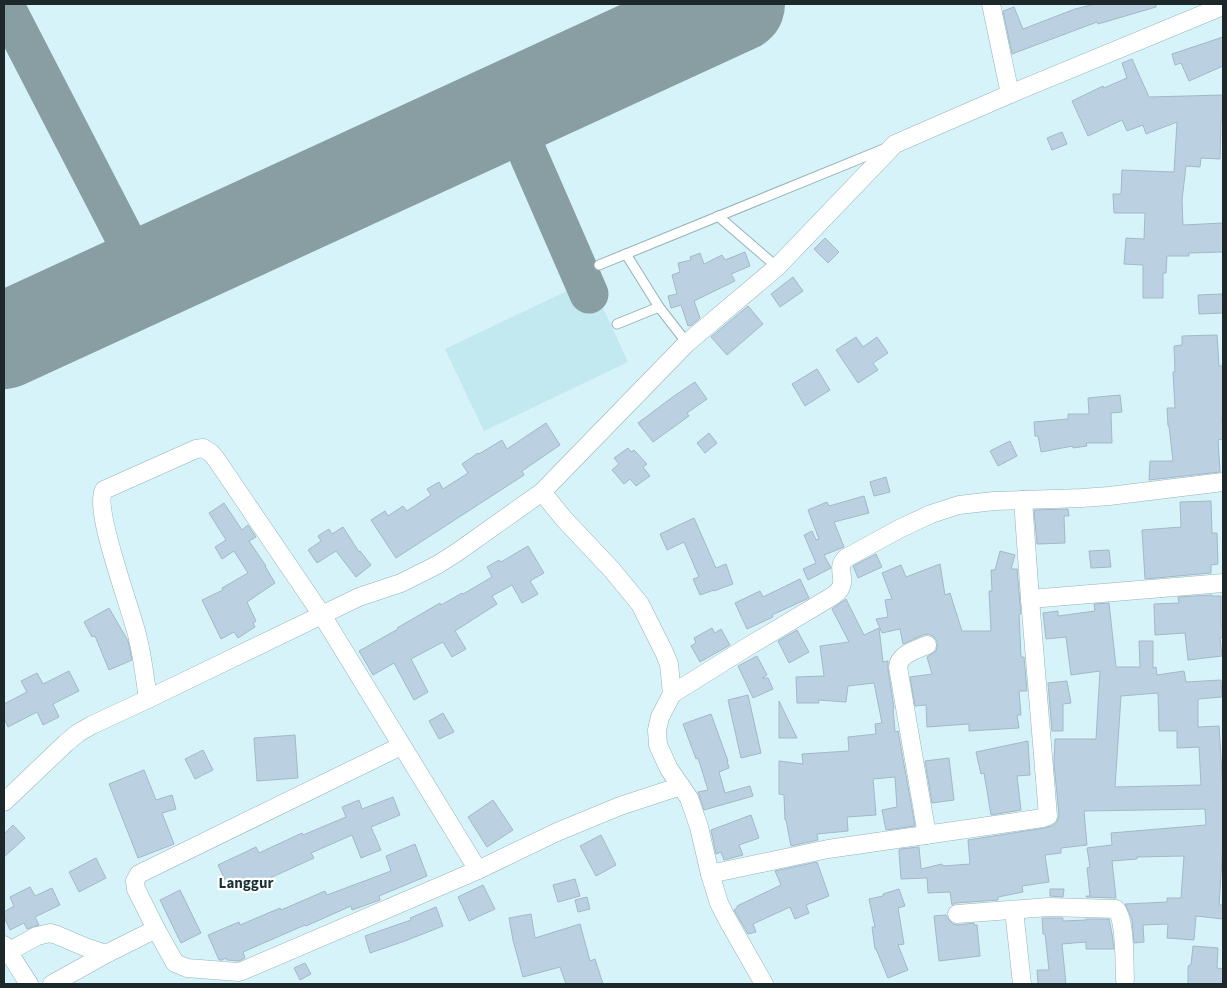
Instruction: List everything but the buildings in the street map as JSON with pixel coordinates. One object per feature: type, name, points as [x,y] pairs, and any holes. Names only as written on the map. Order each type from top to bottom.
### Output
[{"type":"street","points":[[991,4],[1010,94]]},
{"type":"street","points":[[4,802],[78,733],[359,597],[401,583],[437,565],[542,492],[688,343],[777,267],[895,144],[1223,6]]},
{"type":"street","points":[[148,700],[138,638],[104,520],[101,497],[104,490],[196,449],[203,448],[216,459],[322,616],[478,870]]},
{"type":"street","points":[[764,984],[719,903],[699,827],[689,798],[669,769],[658,745],[657,730],[660,716],[672,694],[840,590],[842,577],[840,565],[842,561],[899,529],[931,514],[959,505],[994,501],[1109,496],[1223,482]]},
{"type":"street","points":[[542,492],[640,604],[669,664],[672,694]]},
{"type":"street","points":[[710,874],[828,849],[1045,818],[1048,815],[1023,500]]},
{"type":"street","points":[[1030,599],[1223,584]]},
{"type":"street","points":[[927,645],[902,657],[898,667],[927,835]]},
{"type":"street","points":[[401,746],[139,874],[134,885],[176,963],[187,968],[242,971],[478,870],[558,832],[620,806],[681,786]]},
{"type":"street","points":[[957,914],[1049,907],[1116,909],[1120,915],[1123,932],[1125,980]]},
{"type":"street","points":[[1014,910],[1022,984]]},
{"type":"street","points":[[52,984],[156,929]]},
{"type":"street","points":[[28,984],[5,950],[37,936],[50,933],[85,948],[106,954]]},
{"type":"lane","points":[[599,265],[895,144]]},
{"type":"lane","points":[[718,216],[777,267]]},
{"type":"lane","points":[[626,254],[658,307],[688,343]]},
{"type":"lane","points":[[618,324],[658,307]]},
{"type":"shaded area","points":[[590,280],[628,362],[484,431],[445,349]]},
{"type":"taxiway","points":[[4,4],[130,248],[146,275]]},
{"type":"taxiway","points":[[474,125],[499,126],[513,132],[525,147],[525,126],[532,109],[551,89]]},
{"type":"taxiway","points":[[525,147],[589,294]]},
{"type":"runway","points":[[4,341],[737,4]]},
{"type":"district","name":"Langgur","points":[[246,883]]}]
